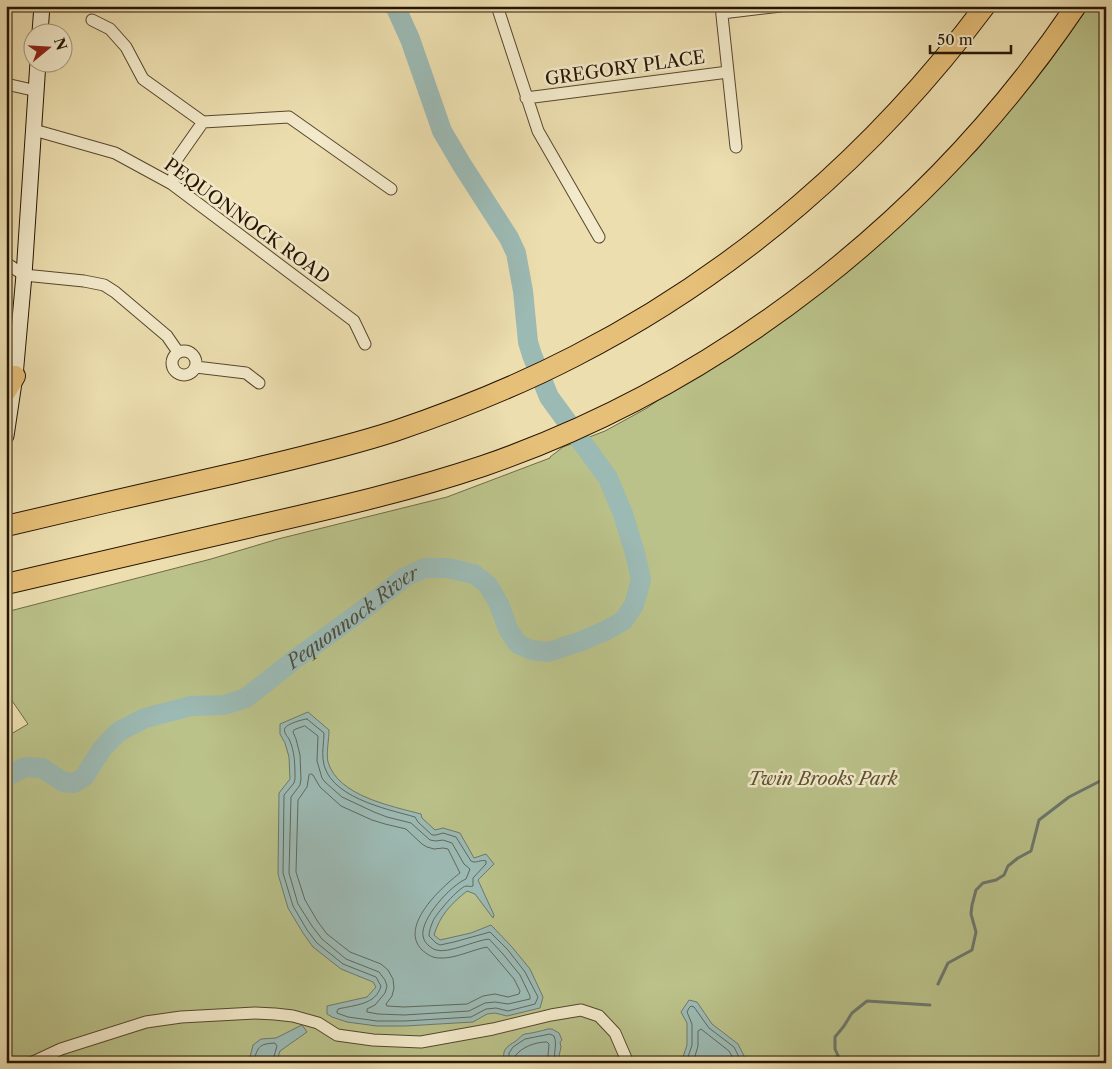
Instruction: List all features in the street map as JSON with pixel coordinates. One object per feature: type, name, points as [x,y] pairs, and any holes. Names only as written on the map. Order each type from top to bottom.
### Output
[{"type":"highway","points":[[6,526],[355,443],[430,419],[504,390],[592,347],[644,318],[710,274],[766,233],[804,202],[890,120],[942,61],[985,6]]},
{"type":"highway","points":[[6,584],[410,489],[477,468],[534,447],[626,405],[683,374],[749,333],[817,284],[877,234],[937,177],[991,119],[1076,6]]},
{"type":"highway","points":[[6,588],[30,579]]},
{"type":"main road","points":[[41,22],[42,6]]},
{"type":"main road","points":[[6,436],[10,383],[24,275],[38,72]]},
{"type":"street","points":[[497,6],[538,131],[600,238]]},
{"type":"street","points":[[736,147],[721,10],[781,6]]},
{"type":"street","points":[[92,20],[110,29],[126,47],[143,79],[204,122],[289,118],[391,189]]},
{"type":"street","name":"GREGORY PLACE","points":[[526,98],[728,72]]},
{"type":"street","points":[[6,84],[37,91]]},
{"type":"street","points":[[172,184],[177,159],[204,122]]},
{"type":"street","name":"PEQUONNOCK ROAD","points":[[34,130],[115,153],[172,184],[354,321],[365,344]]},
{"type":"street","points":[[6,264],[24,275],[104,285],[167,336],[178,352]]},
{"type":"street","points":[[188,351],[192,354],[197,362],[194,372],[185,376],[180,376],[176,373],[173,369],[172,360],[178,352],[188,351]]},
{"type":"street","points":[[196,367],[246,373],[259,383]]},
{"type":"street","points":[[31,1063],[61,1049],[146,1022],[181,1017],[255,1013],[276,1014],[293,1016],[318,1023],[337,1034],[373,1040],[421,1042],[581,1010],[599,1016],[615,1033],[628,1063]]},
{"type":"green space","name":"Twin Brooks Park","points":[[1089,6],[1106,6],[1106,1063],[6,1063],[6,737],[28,724],[6,692],[6,612],[211,559],[278,539],[447,497],[550,458],[563,447],[605,431],[647,408],[887,236],[977,150],[1047,65]]},
{"type":"water","points":[[308,712],[329,730],[328,762],[334,774],[343,783],[367,798],[421,814],[422,818],[435,830],[443,828],[460,833],[474,858],[486,854],[494,864],[478,880],[494,915],[493,918],[475,894],[467,891],[447,910],[439,922],[434,935],[440,940],[471,933],[491,925],[530,969],[543,997],[540,1008],[507,1016],[495,1013],[487,1014],[473,1022],[405,1026],[377,1026],[347,1022],[327,1014],[327,1006],[367,997],[376,987],[373,982],[341,969],[313,947],[288,908],[278,874],[279,793],[290,779],[289,757],[280,734],[280,724]]},
{"type":"water","points":[[689,1000],[697,1002],[712,1024],[738,1044],[744,1056],[754,1063],[681,1063],[687,1045],[687,1023],[681,1012]]},
{"type":"water","points":[[302,1025],[307,1032],[280,1051],[276,1063],[246,1063],[249,1061],[253,1045],[261,1039],[276,1038]]},
{"type":"water","points":[[548,1029],[559,1033],[562,1040],[560,1042],[559,1056],[562,1063],[505,1063],[504,1052],[510,1045],[524,1035]]},
{"type":"waterway","name":"Pequonnock River","points":[[6,777],[25,767],[42,768],[63,782],[74,783],[84,777],[102,749],[118,732],[145,718],[191,706],[224,705],[246,698],[405,577],[425,568],[448,568],[474,574],[488,585],[499,604],[508,629],[518,644],[531,650],[548,652],[605,631],[623,621],[634,605],[641,580],[623,514],[608,478],[549,397],[528,342],[523,291],[516,253],[509,238],[442,131],[410,39],[395,6]]},
{"type":"waterway","points":[[938,984],[948,963],[972,950],[976,932],[971,914],[976,890],[983,883],[996,880],[1004,875],[1008,866],[1031,851],[1039,820],[1069,797],[1106,778]]},
{"type":"waterway","points":[[840,1063],[835,1049],[835,1037],[852,1013],[867,1001],[930,1005]]}]
